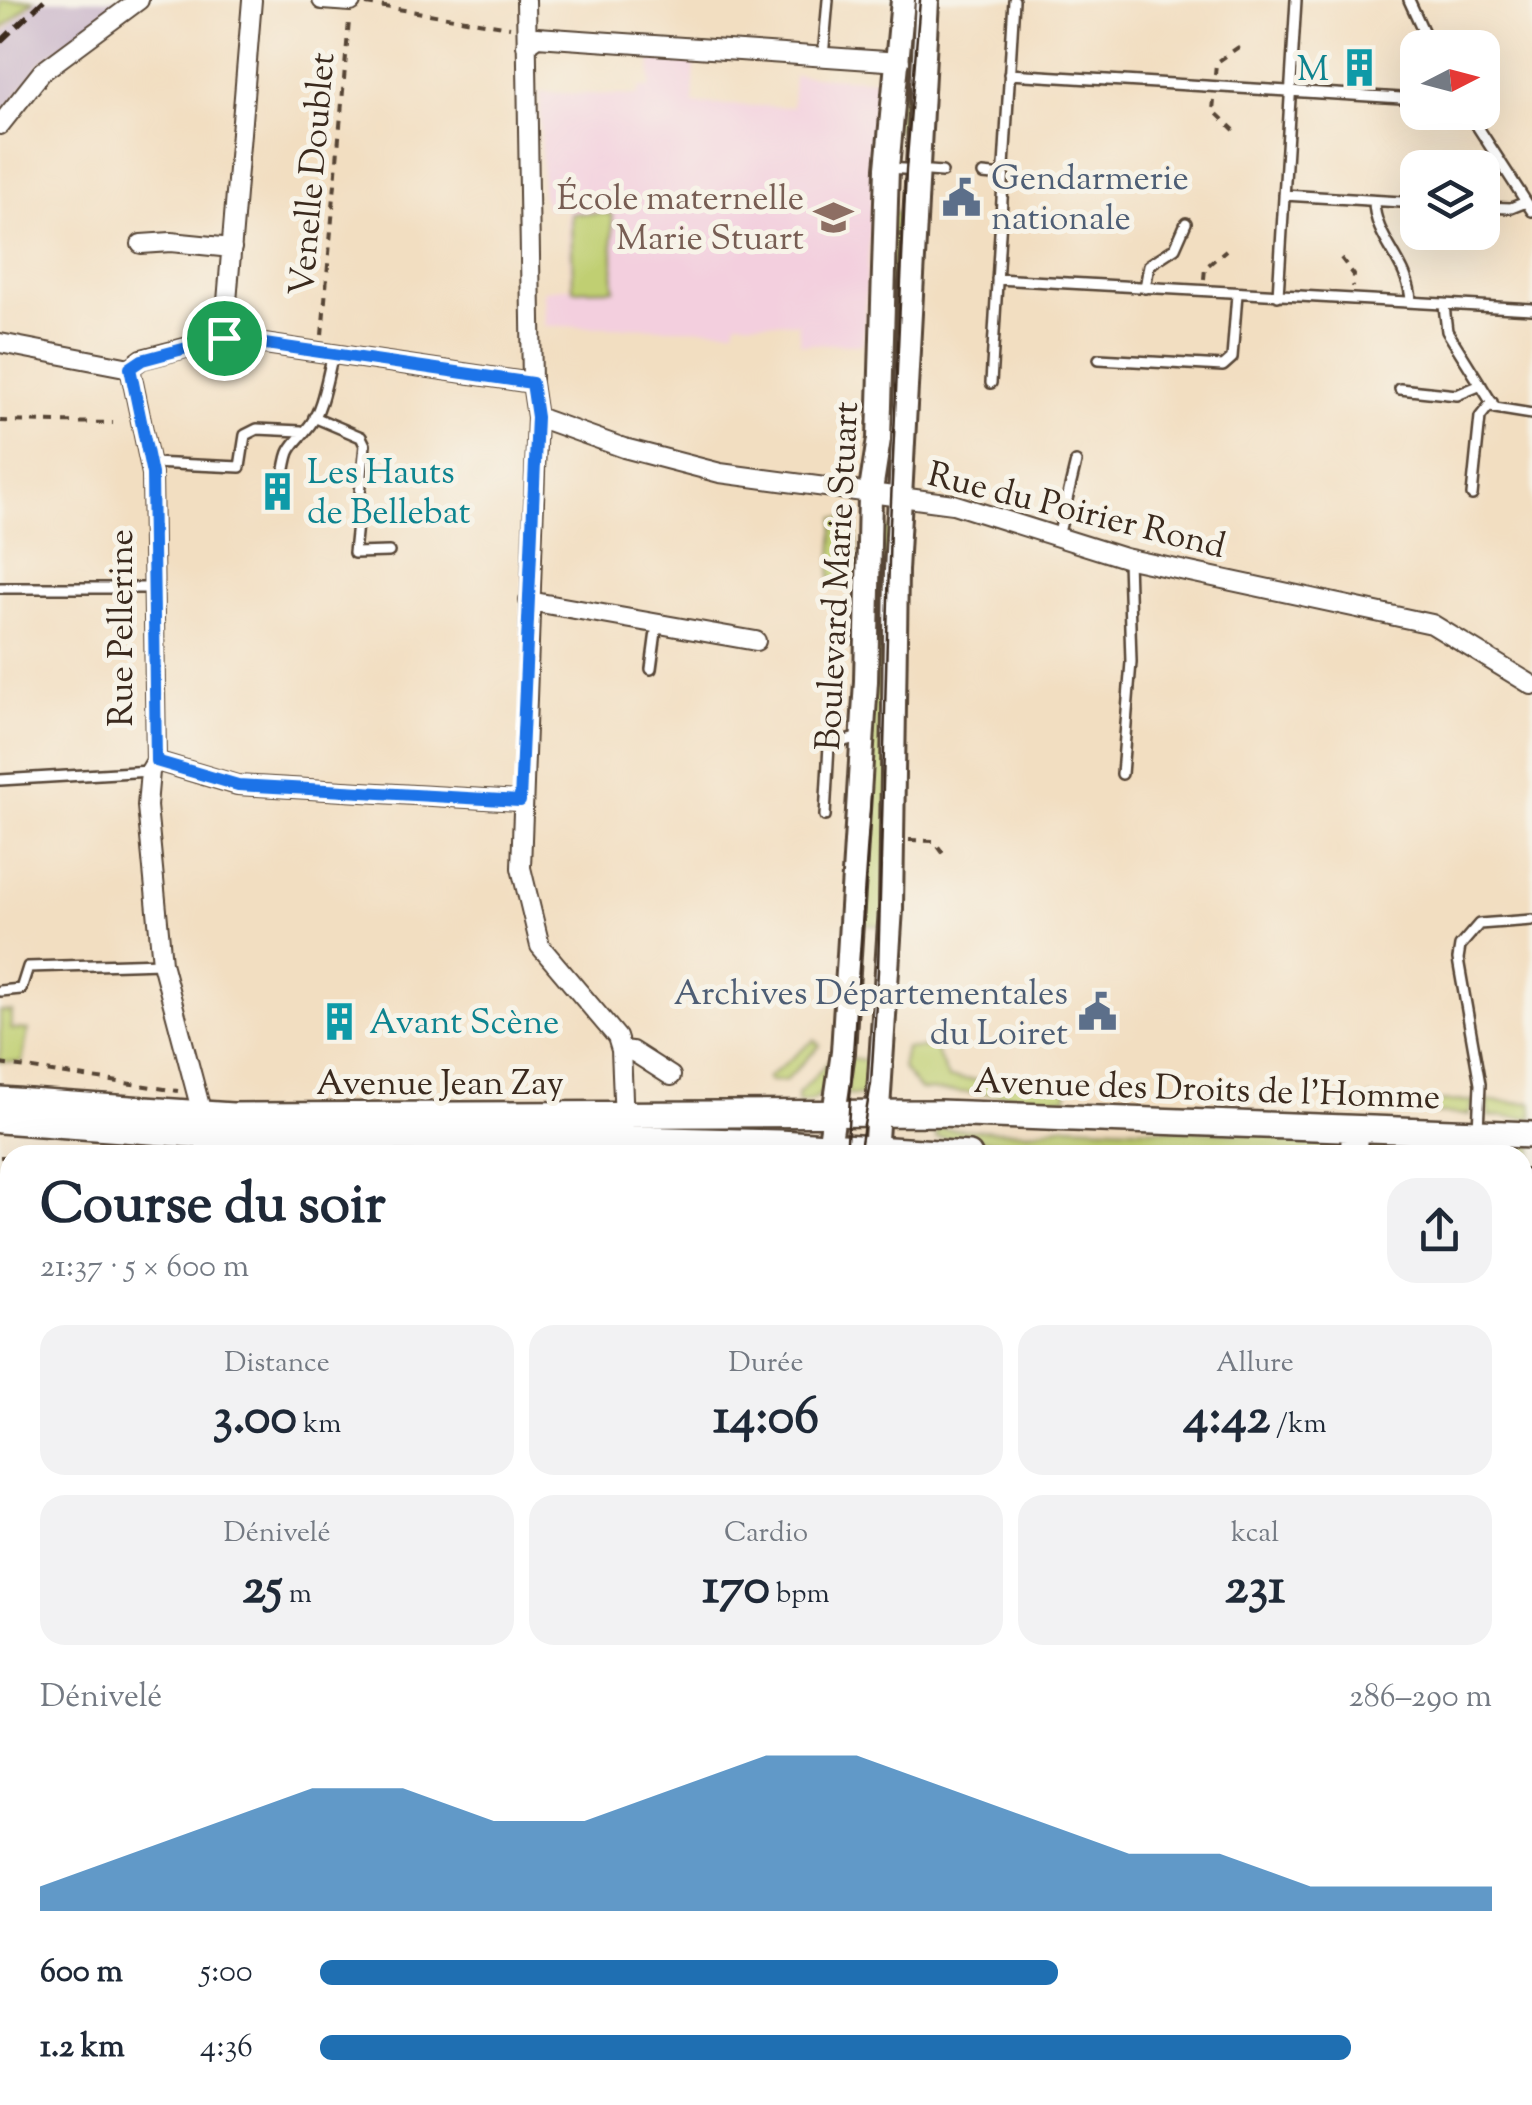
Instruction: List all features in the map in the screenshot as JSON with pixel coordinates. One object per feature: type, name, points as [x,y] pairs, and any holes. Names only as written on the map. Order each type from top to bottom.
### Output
[{"type":"main road","name":"Boulevard Marie Stuart","points":[[830,1145],[844,1052],[862,737],[870,496],[879,439],[888,168],[903,0]]},
{"type":"main road","name":"Boulevard Marie Stuart","points":[[876,1145],[893,841],[891,708],[927,0]]},
{"type":"main road","name":"Avenue Jean Zay","points":[[0,1100],[202,1125]]},
{"type":"main road","name":"Avenue Jean Zay","points":[[625,1137],[834,1113],[880,1113]]},
{"type":"main road","name":"Avenue des Droits de l'Homme","points":[[880,1113],[1355,1134],[1532,1136]]},
{"type":"main road","name":"Avenue Jean Zay","points":[[0,1120],[625,1137],[751,1145]]},
{"type":"street","points":[[0,124],[42,72],[138,0]]},
{"type":"street","points":[[224,338],[252,0]]},
{"type":"street","points":[[322,0],[350,2]]},
{"type":"street","points":[[526,0],[523,37],[532,383],[537,417],[520,801],[524,892],[540,946],[617,1037],[622,1050],[625,1137]]},
{"type":"street","points":[[523,37],[900,62]]},
{"type":"street","points":[[141,244],[170,242],[232,248]]},
{"type":"street","points":[[0,344],[130,368],[142,360],[224,338],[532,383]]},
{"type":"street","name":"Rue Pellerine","points":[[130,368],[151,463],[153,766],[238,785],[520,801]]},
{"type":"street","name":"Rue du Poirier Rond","points":[[537,417],[624,448],[720,474],[953,504],[1128,559],[1432,624],[1532,685]]},
{"type":"street","points":[[529,601],[756,641]]},
{"type":"street","points":[[153,766],[147,806],[162,963],[202,1125]]},
{"type":"street","points":[[622,1050],[632,1050],[671,1076]]},
{"type":"lane","points":[[823,57],[828,0]]},
{"type":"lane","points":[[991,383],[1014,0]]},
{"type":"lane","points":[[1278,296],[1296,0]]},
{"type":"lane","points":[[1409,0],[1423,30]]},
{"type":"lane","points":[[1009,74],[1400,98]]},
{"type":"lane","points":[[1480,130],[1529,207],[1500,208]]},
{"type":"lane","points":[[888,168],[942,172]]},
{"type":"lane","points":[[983,174],[1003,176]]},
{"type":"lane","points":[[1284,195],[1400,202]]},
{"type":"lane","points":[[1374,201],[1377,224],[1410,282],[1411,302]]},
{"type":"lane","points":[[1145,288],[1149,265],[1175,248],[1186,223]]},
{"type":"lane","points":[[997,279],[1532,309]]},
{"type":"lane","points":[[1099,358],[1222,366],[1232,358],[1237,294]]},
{"type":"lane","points":[[1444,306],[1447,330],[1492,402],[1500,411],[1532,414]]},
{"type":"lane","points":[[283,481],[287,453],[314,417],[328,351]]},
{"type":"lane","points":[[1400,389],[1457,395],[1481,385]]},
{"type":"lane","points":[[1472,495],[1480,417],[1492,402]]},
{"type":"lane","points":[[314,417],[361,437],[365,445],[354,553],[389,552]]},
{"type":"lane","points":[[151,463],[240,467],[245,435],[256,430],[302,431]]},
{"type":"lane","points":[[1058,537],[1076,462]]},
{"type":"lane","points":[[1122,774],[1131,662],[1128,559]]},
{"type":"lane","points":[[0,588],[153,588]]},
{"type":"lane","points":[[651,669],[658,621]]},
{"type":"lane","points":[[825,816],[829,745],[862,737]]},
{"type":"lane","points":[[0,780],[153,766]]},
{"type":"lane","points":[[1478,1134],[1480,1084],[1458,959],[1460,946],[1479,924],[1532,920]]},
{"type":"lane","points":[[0,991],[21,989],[28,967],[162,963]]},
{"type":"path","points":[[350,2],[523,37]]},
{"type":"path","name":"Venelle Doublet","points":[[328,351],[350,2]]},
{"type":"path","points":[[1215,80],[1216,63],[1240,46]]},
{"type":"path","points":[[1215,95],[1213,110],[1234,130]]},
{"type":"path","points":[[1003,176],[1041,178]]},
{"type":"path","points":[[1203,284],[1204,268],[1226,250]]},
{"type":"path","points":[[1341,258],[1354,276],[1352,292]]},
{"type":"path","points":[[0,421],[113,423]]},
{"type":"path","points":[[900,840],[934,841],[943,853]]},
{"type":"path","points":[[0,1064],[174,1088],[202,1125]]},
{"type":"shaded area","points":[[37,0],[128,0],[44,59],[0,117],[0,36]]},
{"type":"shaded area","points":[[651,56],[695,60],[693,104],[792,107],[794,75],[880,80],[863,344],[800,344],[798,323],[737,321],[735,329],[545,326],[544,290],[571,287],[567,208],[546,209],[542,193],[540,92],[638,96],[639,88],[650,88]]},
{"type":"green space","points":[[0,0],[34,0],[0,31]]},
{"type":"green space","points":[[908,0],[924,0],[916,131],[894,129]]},
{"type":"green space","points":[[889,212],[912,214],[896,473],[877,472]]},
{"type":"green space","points":[[571,213],[612,214],[614,289],[573,290]]},
{"type":"green space","points":[[835,518],[856,519],[858,582],[830,579]]},
{"type":"green space","points":[[874,528],[898,529],[885,926],[860,924]]},
{"type":"green space","points":[[0,1011],[12,1012],[11,1029],[28,1030],[22,1063],[0,1061]]},
{"type":"green space","points":[[814,1040],[820,1045],[785,1081],[769,1081],[767,1078]]},
{"type":"green space","points":[[906,1048],[935,1048],[948,1078],[1067,1087],[1067,1098],[920,1090],[902,1068]]},
{"type":"green space","points":[[832,1058],[829,1087],[813,1100],[798,1103],[798,1094]]},
{"type":"green space","points":[[848,1059],[876,1061],[874,1096],[847,1095]]},
{"type":"green space","points":[[1371,1097],[1385,1102],[1474,1101],[1469,1115],[1378,1110],[1371,1108]]},
{"type":"green space","points":[[1488,1101],[1532,1103],[1532,1118],[1488,1116]]},
{"type":"green space","points":[[1065,1125],[1340,1137],[1340,1145],[1037,1145],[936,1138],[937,1129],[1029,1132]]},
{"type":"green space","points":[[1368,1138],[1532,1145],[1368,1145]]},
{"type":"tram line","points":[[861,1145],[871,1083],[878,971],[890,524],[906,170],[920,0]]},
{"type":"tram line","points":[[847,1145],[871,796]]},
{"type":"railway","points":[[0,42],[44,0]]},
{"type":"place","name":"M","points":[[1359,68]]},
{"type":"place","name":"Gendarmerie nationale","points":[[961,197]]},
{"type":"place","name":"École maternelle Marie Stuart","points":[[834,217]]},
{"type":"place","name":"Les Hauts de Bellebat","points":[[277,491]]},
{"type":"place","name":"Archives Départementales du Loiret","points":[[1098,1012]]},
{"type":"place","name":"Avant Scène","points":[[339,1021]]},
{"type":"route","points":[[224,338],[532,383],[537,417],[520,801],[238,785],[176,770],[156,761],[152,739],[152,474],[130,368],[142,360],[224,338]]}]
